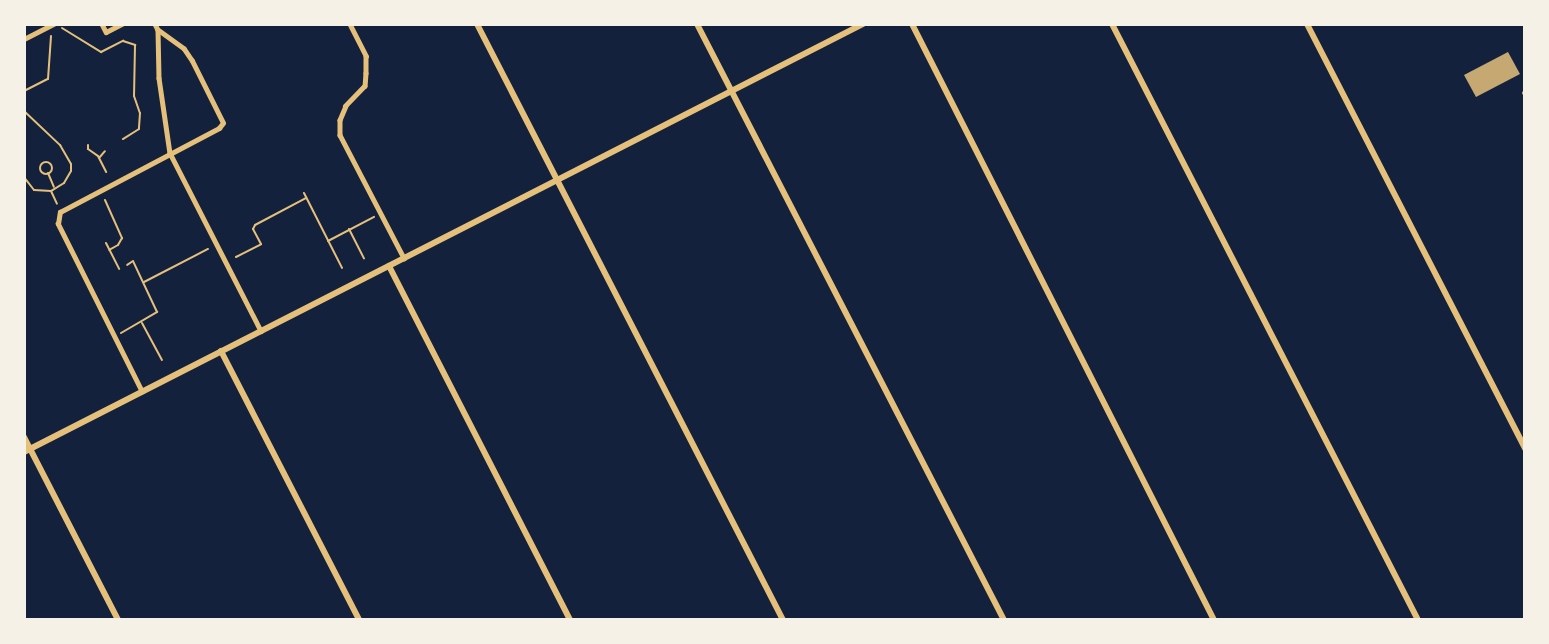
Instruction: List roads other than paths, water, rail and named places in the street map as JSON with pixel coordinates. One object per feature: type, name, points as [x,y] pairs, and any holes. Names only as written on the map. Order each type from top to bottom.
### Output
[{"type":"street","points":[[477,24],[783,620]]},
{"type":"street","points":[[697,24],[1004,620]]},
{"type":"street","points":[[27,451],[862,24]]},
{"type":"street","points":[[912,24],[1214,620]]},
{"type":"street","points":[[1112,24],[1418,620]]},
{"type":"street","points":[[1307,24],[1525,448]]},
{"type":"street","points":[[389,266],[570,620]]},
{"type":"street","points":[[221,351],[359,620]]},
{"type":"street","points":[[24,437],[27,451],[118,620]]},
{"type":"lane","points":[[102,24],[106,32],[122,24]]},
{"type":"lane","points":[[155,24],[158,30],[159,78],[170,153],[261,331]]},
{"type":"lane","points":[[350,24],[366,56],[365,86],[346,106],[340,120],[340,135],[404,258]]},
{"type":"lane","points":[[24,39],[55,27]]},
{"type":"lane","points":[[142,392],[58,224],[60,212],[219,128],[222,123],[192,61],[184,50],[158,30]]}]
